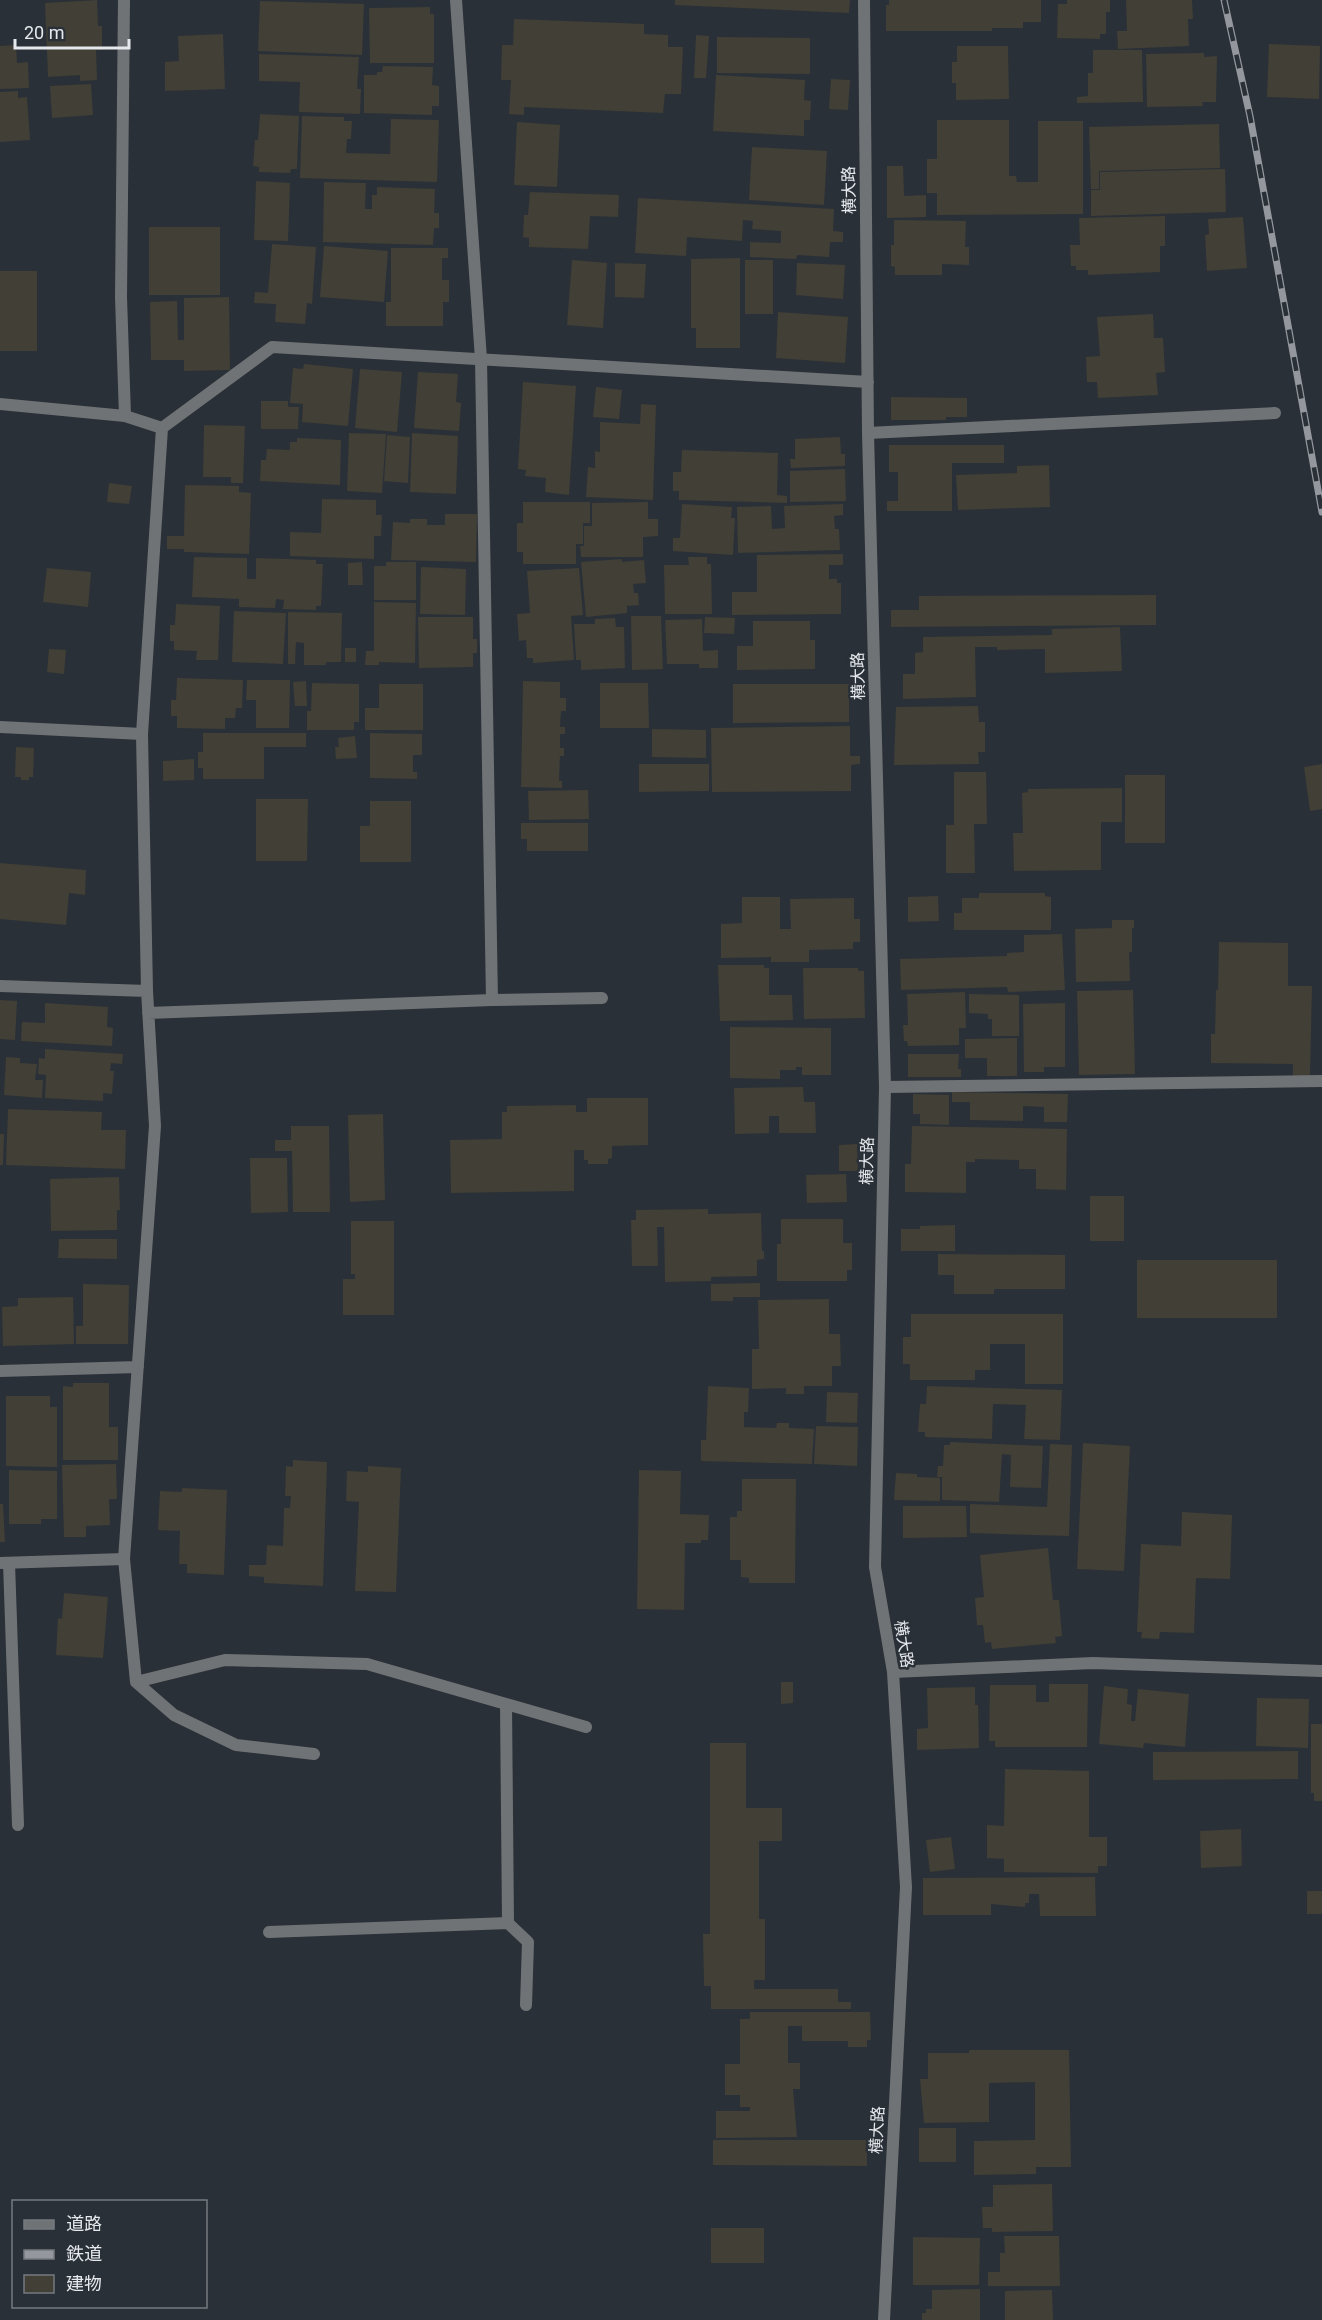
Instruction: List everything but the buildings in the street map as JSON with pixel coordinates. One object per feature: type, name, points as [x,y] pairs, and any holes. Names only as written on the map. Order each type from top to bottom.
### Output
[{"type":"street","points":[[124,0],[121,297],[125,416]]},
{"type":"street","points":[[456,0],[481,359],[492,1000]]},
{"type":"street","name":"横大路","points":[[864,0],[868,433],[885,1087],[875,1567],[892,1672],[906,1887],[884,2320]]},
{"type":"street","points":[[314,1754],[236,1745],[174,1715],[136,1682],[124,1559],[155,1126],[147,992],[142,734],[162,428],[272,347],[868,382]]},
{"type":"street","points":[[0,404],[125,416],[162,428]]},
{"type":"street","points":[[868,433],[1275,412]]},
{"type":"street","points":[[0,727],[142,734]]},
{"type":"street","points":[[0,986],[147,992]]},
{"type":"street","points":[[148,1013],[602,998]]},
{"type":"street","points":[[885,1087],[1322,1081]]},
{"type":"street","points":[[0,1371],[138,1367]]},
{"type":"street","points":[[18,1825],[5,1563],[124,1559]]},
{"type":"street","points":[[136,1682],[225,1660],[367,1664],[586,1727]]},
{"type":"street","points":[[892,1672],[1093,1663],[1322,1671]]},
{"type":"street","points":[[506,1704],[508,1923]]},
{"type":"street","points":[[270,1932],[508,1923],[528,1942],[526,2005]]},
{"type":"railway","points":[[1224,0],[1250,116],[1322,512]]}]
